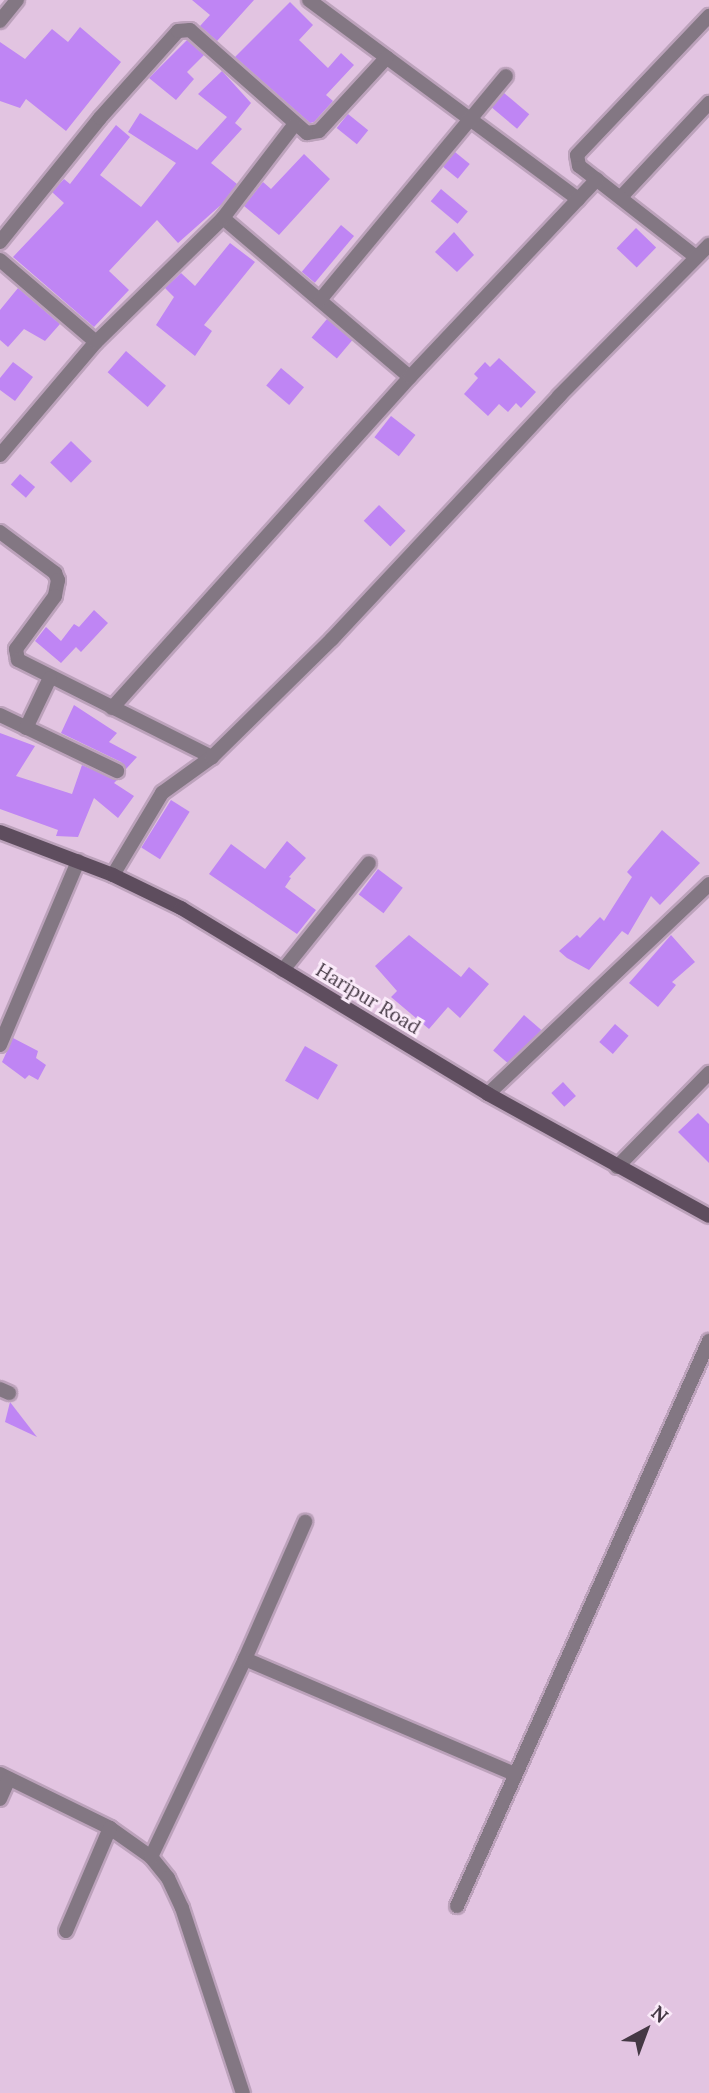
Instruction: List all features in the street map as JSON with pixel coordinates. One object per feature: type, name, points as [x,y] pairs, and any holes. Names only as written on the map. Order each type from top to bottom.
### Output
[{"type":"street","points":[[0,21],[17,0]]},
{"type":"street","points":[[309,0],[578,199]]},
{"type":"street","points":[[696,257],[576,162],[580,150],[709,16]]},
{"type":"street","points":[[0,242],[100,118],[178,31],[190,30],[307,134],[316,133],[387,57]]},
{"type":"street","points":[[320,300],[506,76]]},
{"type":"street","points":[[621,197],[709,103]]},
{"type":"street","points":[[0,455],[96,342],[223,218],[294,125]]},
{"type":"street","points":[[112,708],[410,377],[597,179]]},
{"type":"street","points":[[223,218],[410,377]]},
{"type":"street","points":[[113,875],[162,793],[212,757],[332,639],[559,396],[709,244]]},
{"type":"street","points":[[0,260],[96,342]]},
{"type":"street","points":[[0,533],[55,573],[58,580],[55,596],[15,653],[18,660],[212,757]]},
{"type":"street","points":[[26,728],[50,678]]},
{"type":"street","points":[[1,718],[117,771]]},
{"type":"street","name":"Haripur Road","points":[[0,832],[113,875],[181,908],[488,1094],[709,1216]]},
{"type":"street","points":[[0,1045],[78,861]]},
{"type":"street","points":[[284,970],[369,863]]},
{"type":"street","points":[[488,1094],[709,884]]},
{"type":"street","points":[[617,1167],[709,1073]]},
{"type":"street","points":[[457,1906],[709,1341]]},
{"type":"street","points":[[152,1857],[306,1522]]},
{"type":"street","points":[[245,1659],[514,1774]]},
{"type":"street","points":[[0,1799],[5,1777],[110,1828],[152,1857],[168,1878],[182,1908],[243,2093]]},
{"type":"street","points":[[66,1931],[110,1828]]},
{"type":"building","points":[[192,0],[254,0],[217,41],[200,26],[210,15]]},
{"type":"building","points":[[290,2],[313,25],[299,40],[328,68],[341,53],[354,65],[326,95],[333,101],[310,123],[235,57]]},
{"type":"building","points":[[80,27],[121,62],[66,131],[26,99],[20,108],[0,101],[0,42],[25,59],[52,29],[68,42]]},
{"type":"building","points":[[187,40],[204,55],[187,72],[194,79],[176,100],[149,78]]},
{"type":"building","points":[[222,71],[251,103],[235,123],[242,129],[211,163],[237,184],[222,204],[178,243],[157,220],[109,271],[129,290],[94,327],[13,257],[64,203],[52,192],[64,179],[70,184],[116,125],[130,137],[100,175],[141,207],[176,163],[128,132],[140,113],[197,150],[227,117],[198,94]]},
{"type":"building","points":[[504,93],[529,114],[517,129],[492,108]]},
{"type":"building","points":[[348,114],[368,130],[357,144],[337,128]]},
{"type":"building","points":[[455,152],[470,164],[458,179],[443,167]]},
{"type":"building","points":[[304,154],[330,179],[279,235],[244,206],[263,182],[271,189]]},
{"type":"building","points":[[441,189],[468,211],[458,224],[431,201]]},
{"type":"building","points":[[341,225],[354,236],[315,283],[302,272]]},
{"type":"building","points":[[636,228],[656,247],[637,268],[617,248]]},
{"type":"building","points":[[454,232],[474,255],[457,272],[435,252]]},
{"type":"building","points":[[230,243],[255,262],[204,325],[212,331],[195,356],[156,325],[174,297],[165,288],[181,273],[195,286]]},
{"type":"building","points":[[18,288],[60,324],[45,341],[24,329],[8,347],[0,340],[0,310]]},
{"type":"building","points":[[327,319],[352,340],[337,359],[312,337]]},
{"type":"building","points":[[126,351],[166,386],[148,407],[108,372]]},
{"type":"building","points":[[499,358],[536,392],[521,408],[516,403],[508,412],[499,404],[488,416],[464,394],[478,378],[474,374],[485,362],[490,367]]},
{"type":"building","points":[[13,362],[33,377],[15,401],[0,390],[0,378]]},
{"type":"building","points":[[281,368],[304,387],[289,405],[266,386]]},
{"type":"building","points":[[391,416],[415,435],[399,456],[374,437]]},
{"type":"building","points":[[71,441],[92,461],[71,483],[50,463]]},
{"type":"building","points":[[20,474],[35,487],[26,498],[11,485]]},
{"type":"building","points":[[379,505],[406,531],[390,547],[364,521]]},
{"type":"building","points":[[94,610],[108,623],[81,652],[76,647],[61,663],[35,641],[46,627],[61,641],[74,624],[79,627]]},
{"type":"building","points":[[74,705],[117,733],[109,742],[137,757],[126,769],[121,762],[61,733]]},
{"type":"building","points":[[0,733],[35,746],[16,776],[72,794],[82,765],[117,780],[114,783],[134,796],[118,818],[94,798],[78,837],[56,836],[58,830],[0,809]]},
{"type":"building","points":[[171,800],[190,812],[160,859],[141,847]]},
{"type":"building","points":[[662,830],[700,863],[660,905],[651,896],[628,935],[622,931],[589,970],[567,958],[559,951],[577,935],[580,938],[600,917],[604,921],[632,877],[627,872]]},
{"type":"building","points":[[287,841],[306,858],[289,877],[291,878],[285,887],[316,910],[297,934],[209,874],[231,844],[265,869]]},
{"type":"building","points":[[378,869],[403,888],[383,913],[359,895]]},
{"type":"building","points":[[409,935],[461,977],[469,967],[489,984],[460,1018],[448,1007],[429,1029],[391,997],[397,991],[375,966]]},
{"type":"building","points":[[671,935],[695,962],[672,982],[676,985],[658,1007],[629,983]]},
{"type":"building","points":[[524,1015],[541,1030],[511,1066],[493,1050]]},
{"type":"building","points":[[615,1024],[629,1036],[613,1054],[599,1042]]},
{"type":"building","points":[[13,1038],[38,1051],[36,1058],[46,1065],[38,1080],[29,1075],[25,1079],[2,1062]]},
{"type":"building","points":[[305,1046],[338,1065],[318,1100],[285,1081]]},
{"type":"building","points":[[563,1082],[576,1096],[564,1107],[551,1093]]},
{"type":"building","points":[[698,1113],[709,1124],[709,1163],[678,1132]]},
{"type":"building","points":[[10,1402],[37,1437],[5,1422]]}]
